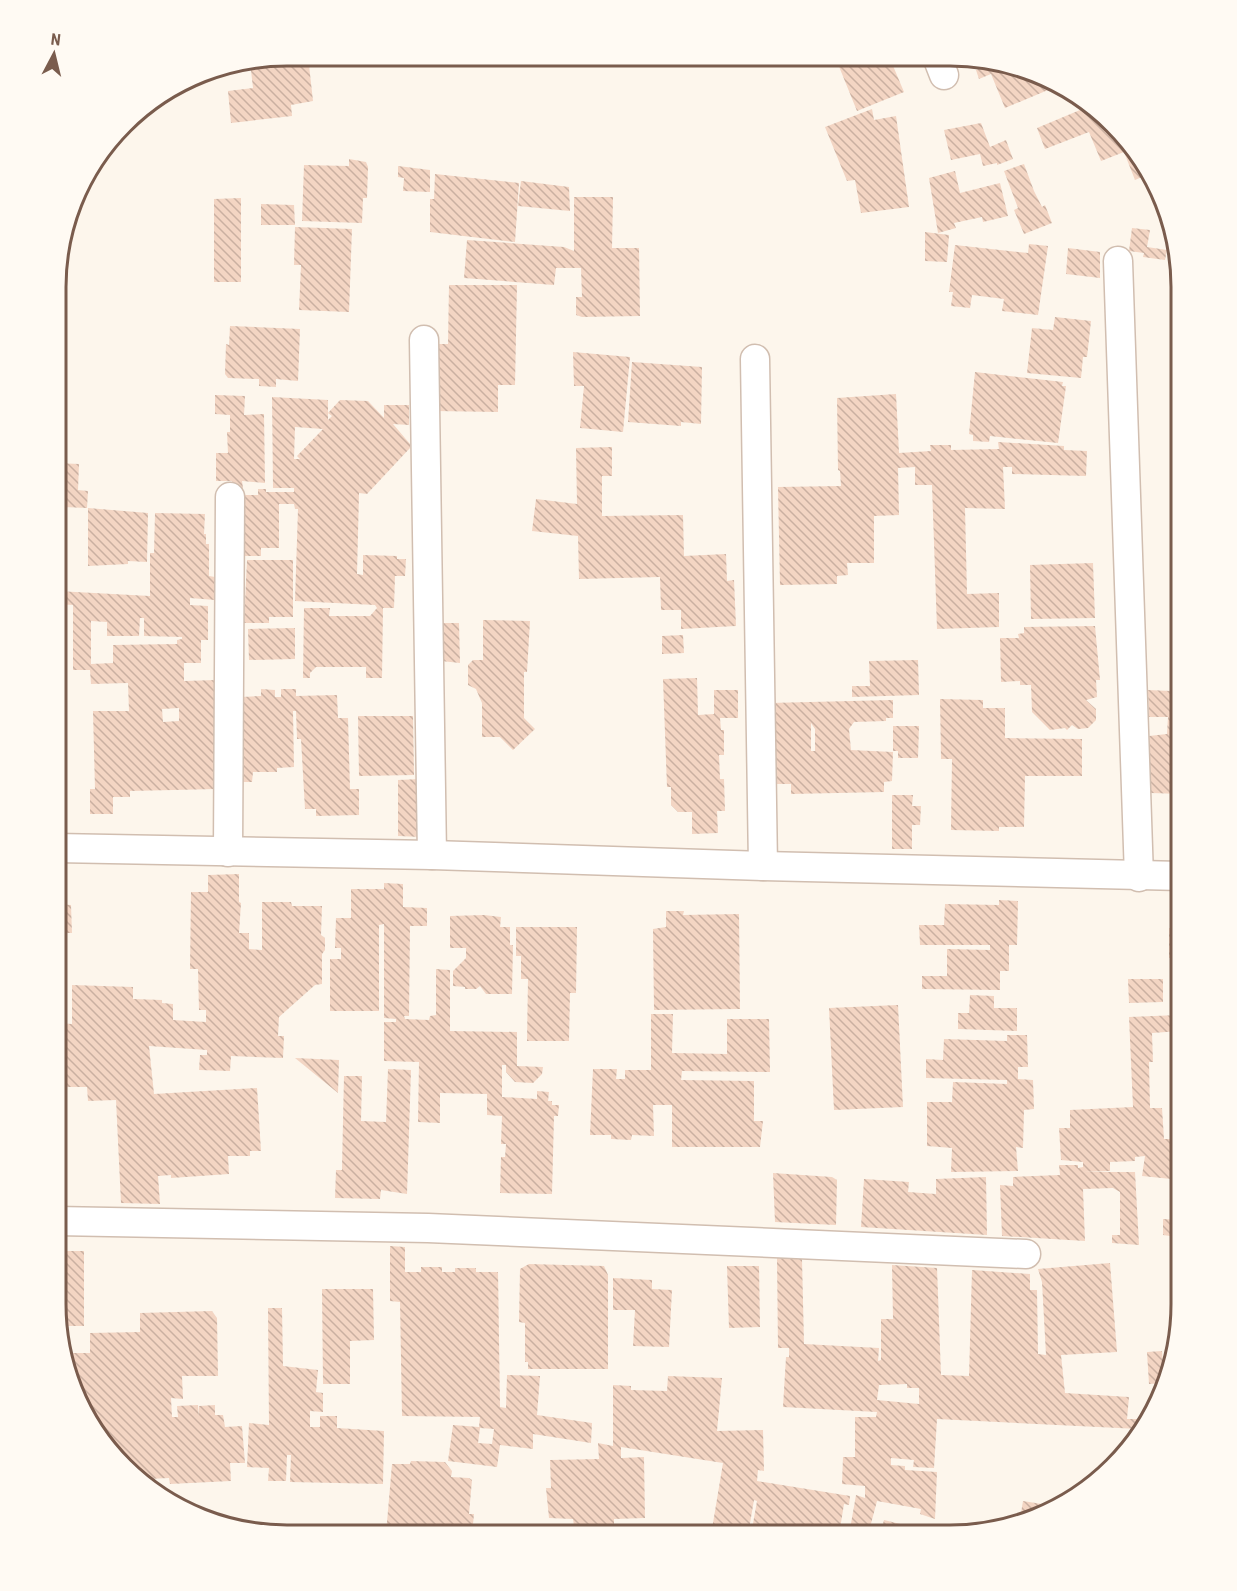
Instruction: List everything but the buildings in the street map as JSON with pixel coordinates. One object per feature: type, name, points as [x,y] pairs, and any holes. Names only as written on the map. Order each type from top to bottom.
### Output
[{"type":"street","points":[[1118,261],[1139,877]]},
{"type":"street","points":[[424,340],[432,855]]},
{"type":"street","points":[[755,359],[763,866]]},
{"type":"street","points":[[228,852],[230,497]]},
{"type":"street","points":[[66,848],[432,855],[1171,876]]},
{"type":"street","points":[[66,1221],[428,1228],[1026,1254]]}]
